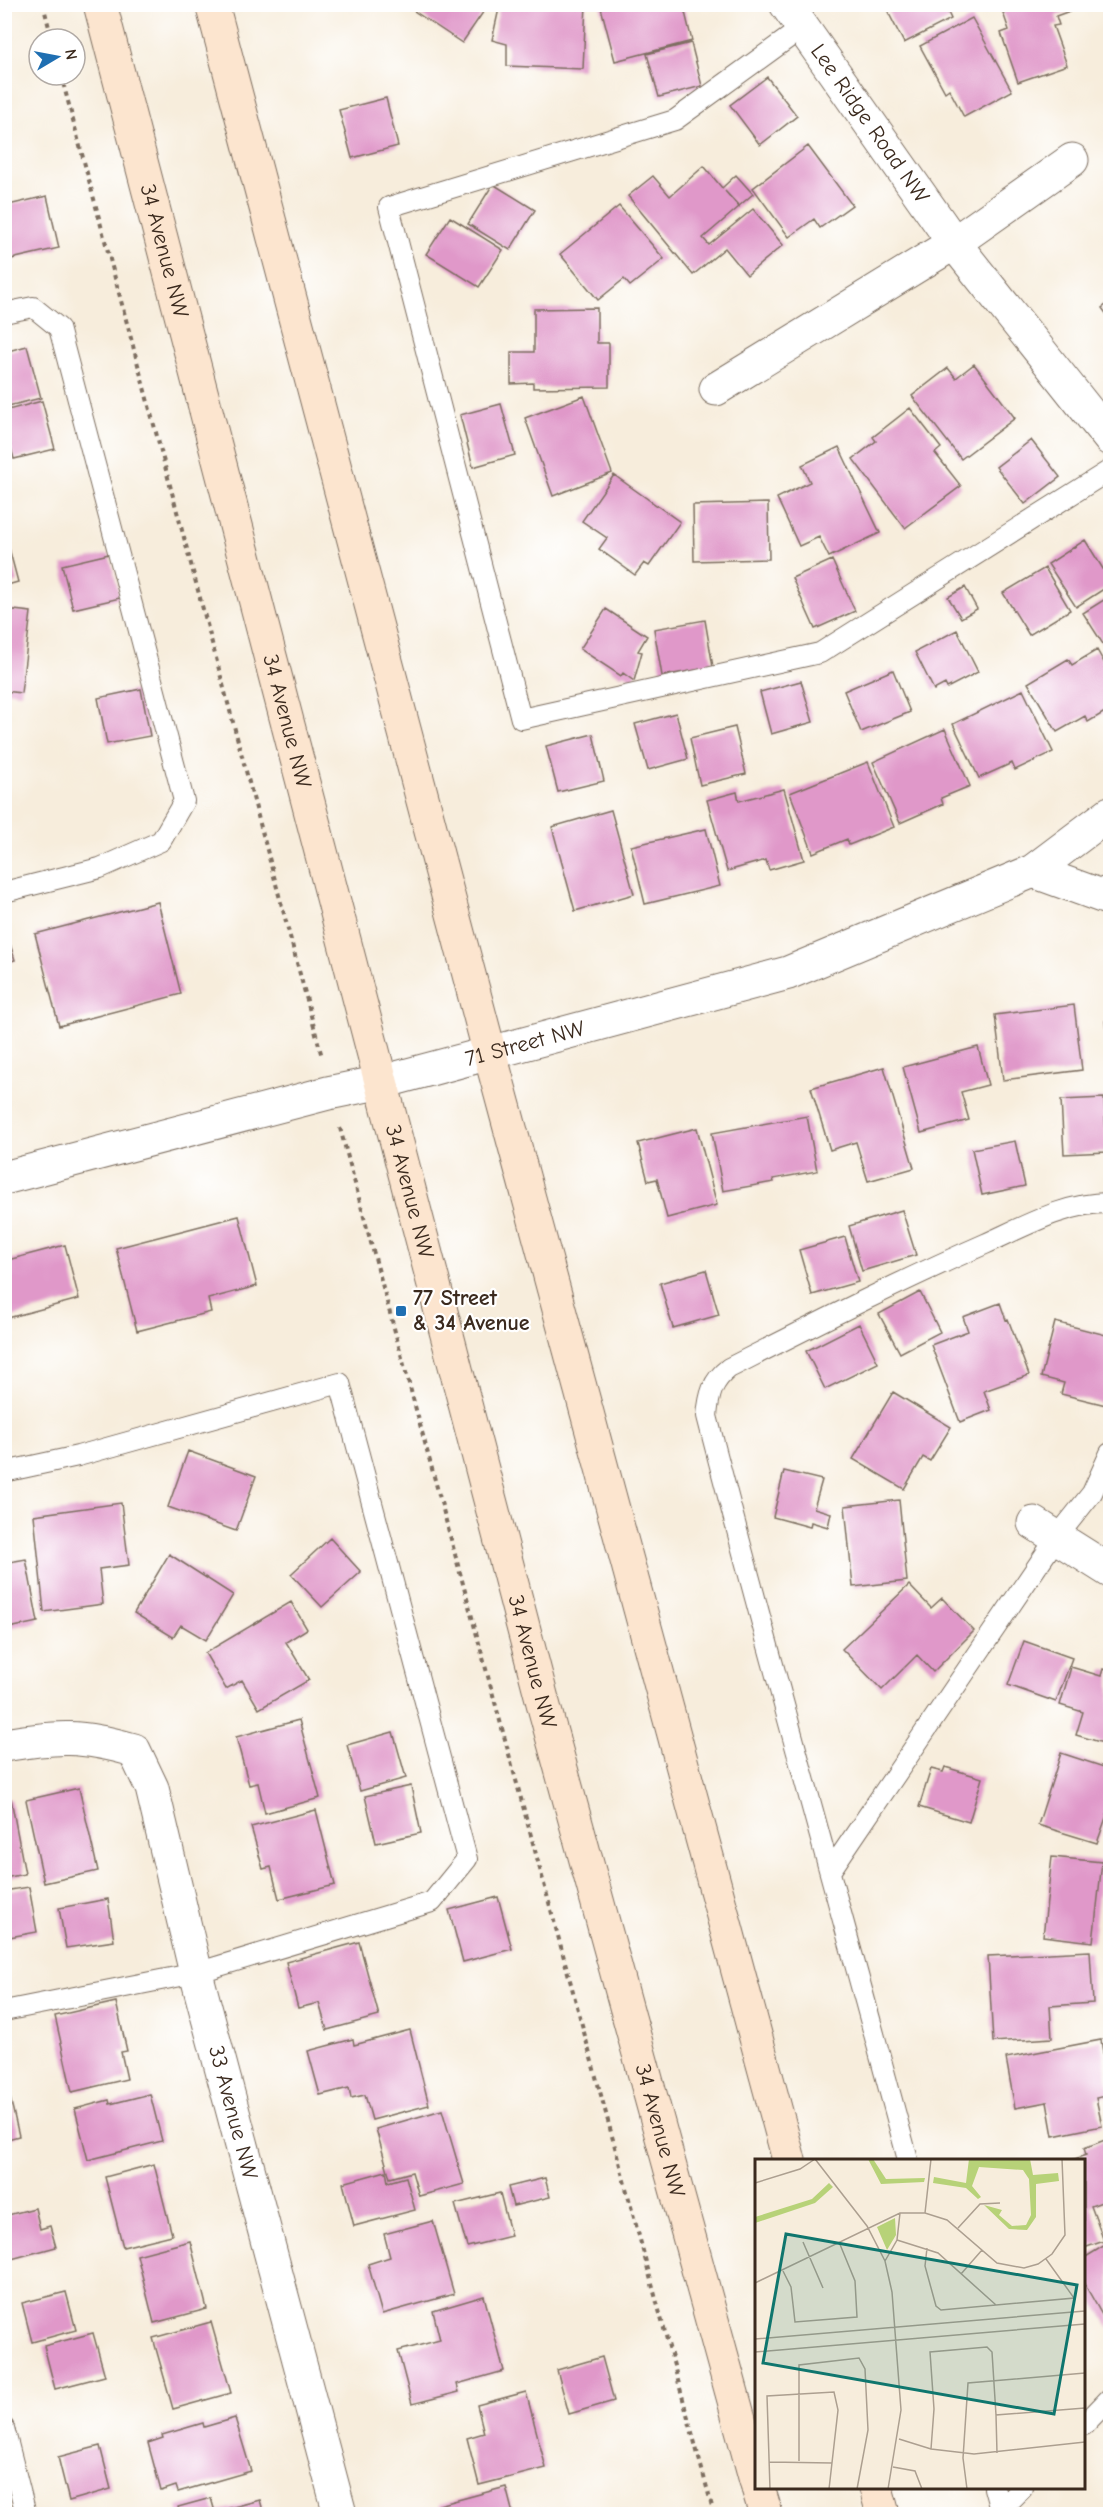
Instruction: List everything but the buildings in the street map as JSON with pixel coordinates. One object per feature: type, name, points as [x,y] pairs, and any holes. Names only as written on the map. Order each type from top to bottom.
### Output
[{"type":"main road","name":"34 Avenue NW","points":[[100,4],[543,1703],[755,2477]]},
{"type":"main road","points":[[212,4],[490,1054],[789,2159]]},
{"type":"main road","points":[[759,2489],[766,2514]]},
{"type":"main road","points":[[877,2489],[883,2514]]},
{"type":"street","name":"Lee Ridge Road NW","points":[[794,16],[954,243],[1110,439]]},
{"type":"street","points":[[716,389],[954,243],[1072,160]]},
{"type":"street","name":"71 Street NW","points":[[4,1178],[328,1093],[382,1082],[490,1054],[788,973],[1033,871],[1110,813]]},
{"type":"street","points":[[1033,871],[1110,898]]},
{"type":"street","points":[[1045,1530],[1110,1571]]},
{"type":"street","name":"33 Avenue NW","points":[[4,1745],[69,1737],[97,1740],[134,1750],[152,1788],[196,1972],[340,2514]]},
{"type":"lane","points":[[794,16],[675,120],[389,207],[521,719],[820,653],[1110,470]]},
{"type":"lane","points":[[4,313],[33,307],[59,328],[184,801],[161,841],[100,868],[4,892]]},
{"type":"lane","points":[[908,2159],[831,1870],[751,1586],[708,1416],[711,1388],[729,1368],[902,1280],[1051,1215],[1092,1203],[1110,1203]]},
{"type":"lane","points":[[4,1472],[78,1456],[340,1383],[467,1859],[432,1902],[196,1972],[4,2011]]},
{"type":"lane","points":[[831,1870],[1045,1530],[1092,1493],[1110,1453]]},
{"type":"lane","points":[[1085,2424],[1110,2398]]},
{"type":"lane","points":[[4,2428],[26,2514]]},
{"type":"lane","points":[[995,2489],[1000,2510],[1020,2489]]},
{"type":"path","points":[[43,4],[49,27]]},
{"type":"path","points":[[64,87],[319,1043],[328,1093],[348,1156],[714,2514]]},
{"type":"place","name":"77 Street & 34 Avenue","points":[[401,1311]]}]
